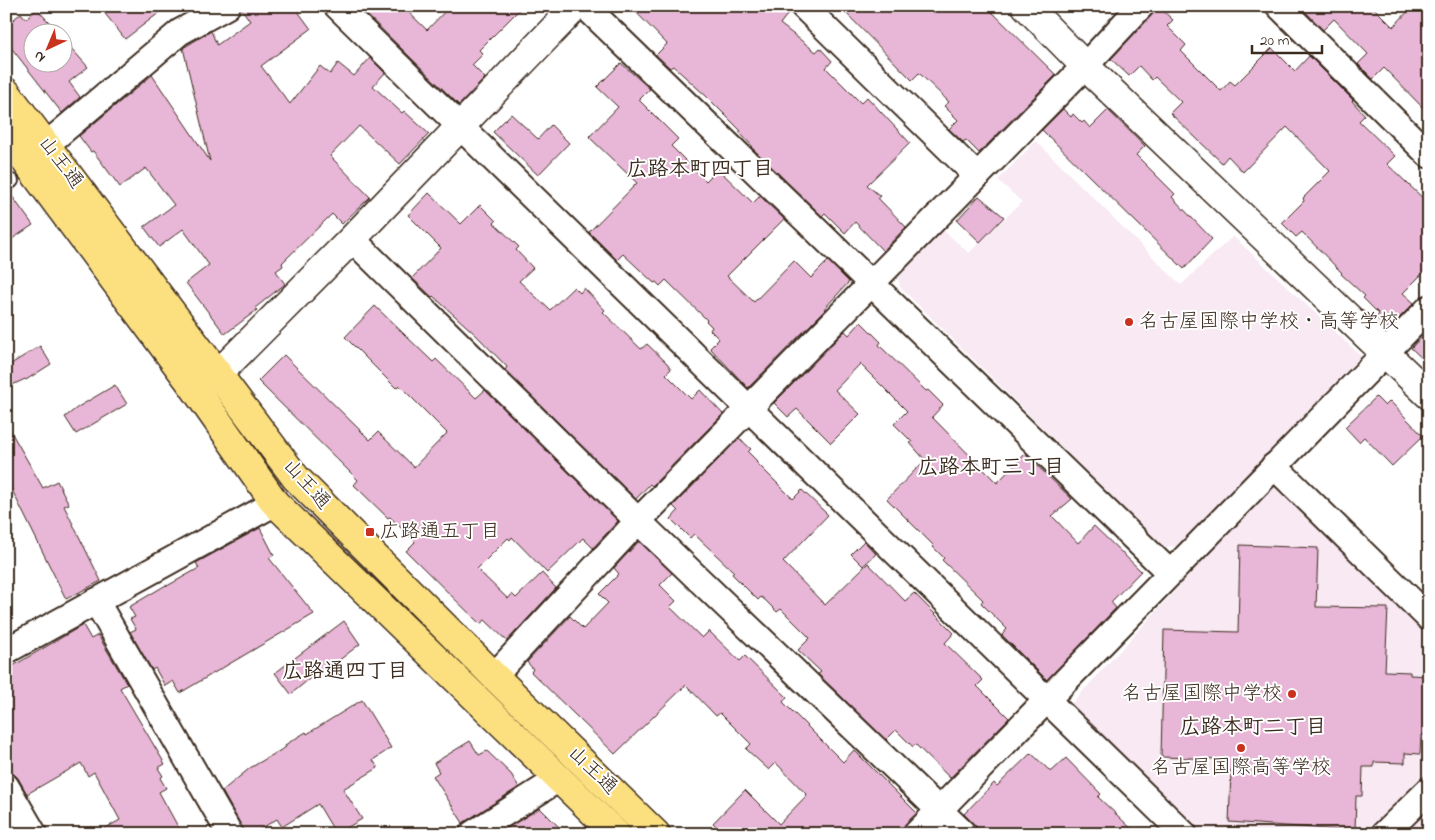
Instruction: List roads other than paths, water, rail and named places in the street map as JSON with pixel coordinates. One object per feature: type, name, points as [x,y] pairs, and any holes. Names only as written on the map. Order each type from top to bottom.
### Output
[{"type":"main road","name":"山王通","points":[[6,92],[296,478],[494,676],[656,834]]},
{"type":"main road","name":"山王通","points":[[6,135],[193,386],[275,503],[616,834]]},
{"type":"street","points":[[46,145],[180,32],[227,6]]},
{"type":"street","points":[[337,6],[1184,834]]},
{"type":"street","points":[[218,375],[576,6]]},
{"type":"street","points":[[585,6],[1170,573]]},
{"type":"street","points":[[803,6],[977,176]]},
{"type":"street","points":[[1026,6],[1085,66],[1429,395]]},
{"type":"street","points":[[494,676],[638,521],[1142,6]]},
{"type":"street","points":[[1278,6],[1429,155]]},
{"type":"street","points":[[352,239],[638,521],[964,834]]},
{"type":"street","points":[[916,834],[1429,308]]},
{"type":"street","points":[[1274,466],[1429,618]]},
{"type":"street","points":[[6,651],[275,503]]},
{"type":"street","points":[[96,601],[230,834]]},
{"type":"street","points":[[472,834],[560,778]]},
{"type":"street","points":[[6,786],[34,834]]},
{"type":"street","points":[[1384,834],[1429,790]]},
{"type":"place","name":"名古屋国際中学校・高等学校","points":[[1129,322]]},
{"type":"place","name":"広路通五丁目","points":[[370,532]]},
{"type":"place","name":"名古屋国際中学校","points":[[1292,694]]},
{"type":"place","name":"名古屋国際高等学校","points":[[1241,748]]},
{"type":"district","name":"広路本町四丁目","points":[[700,170]]},
{"type":"district","name":"広路本町三丁目","points":[[991,468]]},
{"type":"district","name":"広路通四丁目","points":[[345,672]]},
{"type":"district","name":"広路本町二丁目","points":[[1253,728]]}]
